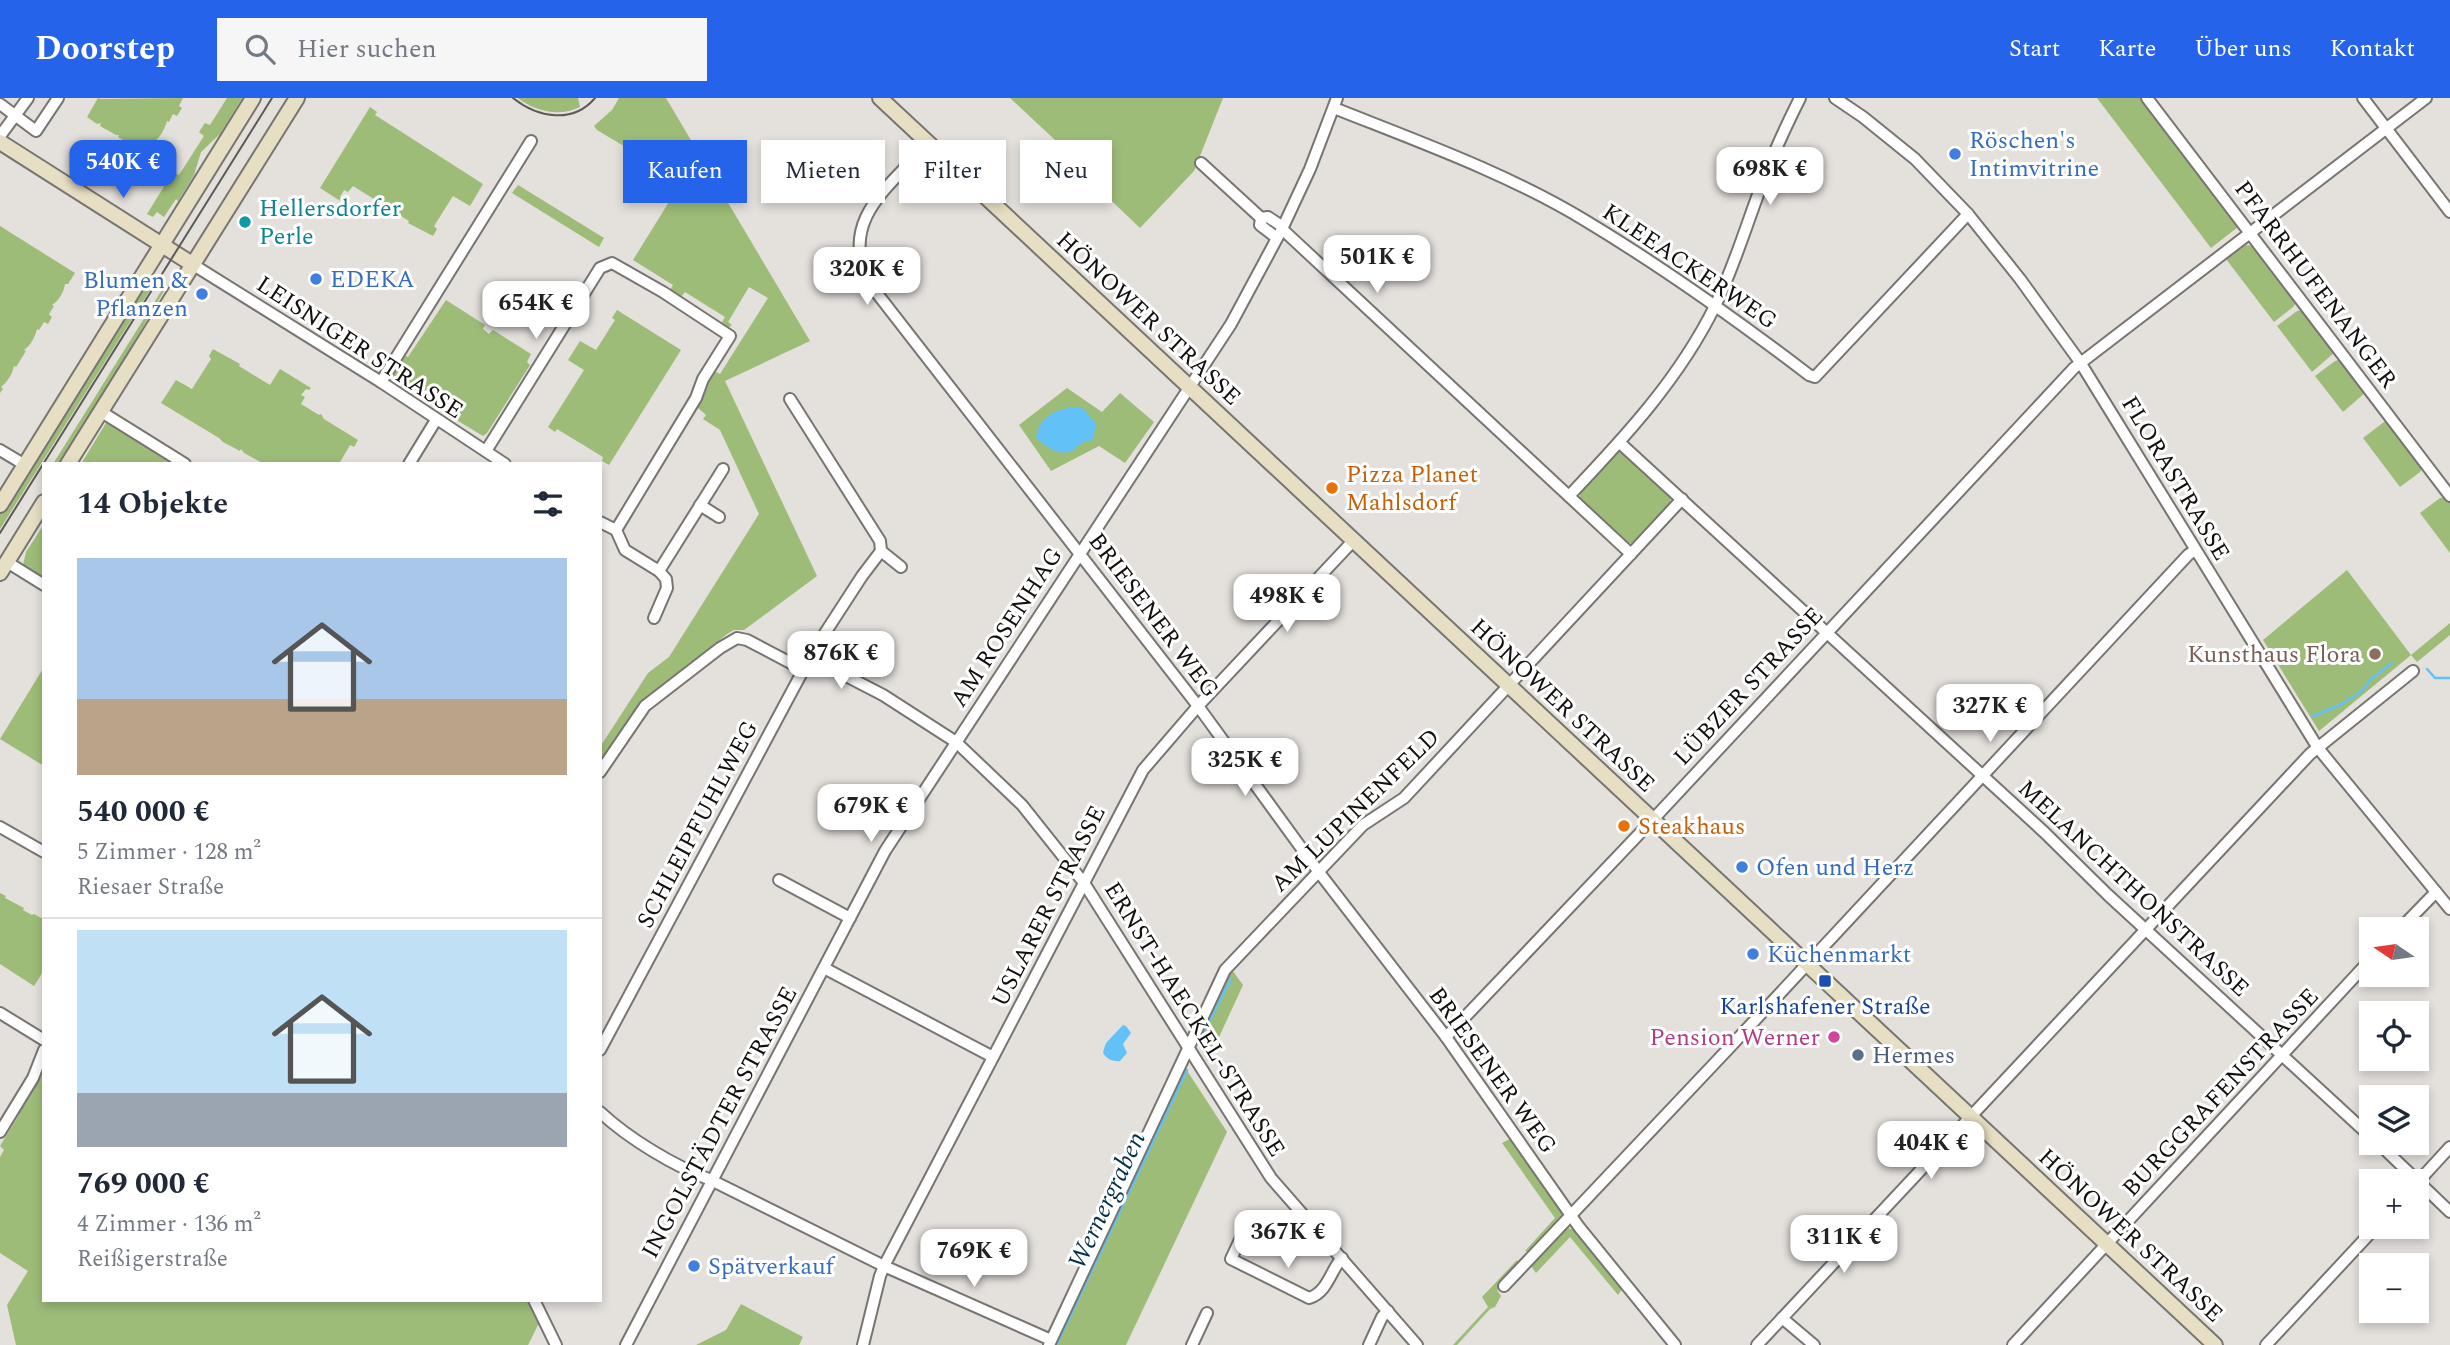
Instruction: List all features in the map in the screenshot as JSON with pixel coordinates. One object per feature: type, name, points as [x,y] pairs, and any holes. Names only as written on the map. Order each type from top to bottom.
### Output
[{"type":"main road","points":[[0,505],[253,98]]},
{"type":"main road","points":[[69,462],[297,98]]},
{"type":"main road","name":"HÖNOWER STRASSE","points":[[880,98],[924,140]]},
{"type":"main road","points":[[4,142],[192,264]]},
{"type":"main road","name":"HÖNOWER STRASSE","points":[[992,203],[2215,1345]]},
{"type":"main road","points":[[3,567],[42,505]]},
{"type":"street","points":[[4,142],[15,116],[28,98]]},
{"type":"street","points":[[0,104],[36,131],[58,98]]},
{"type":"street","points":[[1569,496],[1620,443],[1680,366],[1716,305],[1769,165],[1800,98]]},
{"type":"street","name":"FLORASTRASSE","points":[[1835,98],[1915,159],[1968,214],[2020,279],[2080,362],[2318,748],[2450,908]]},
{"type":"street","name":"PFARRHUFENANGER","points":[[2147,98],[2450,496]]},
{"type":"street","points":[[2363,98],[2450,212]]},
{"type":"street","name":"LÜBZER STRASSE","points":[[1446,1037],[1652,821],[2080,362],[2426,98]]},
{"type":"street","name":"KLEEACKERWEG","points":[[1335,103],[1432,146],[1584,220],[1716,305],[1815,377],[1968,214]]},
{"type":"street","name":"AM ROSENHAG","points":[[956,742],[1231,324],[1281,231],[1310,169],[1335,103]]},
{"type":"street","points":[[381,382],[531,141]]},
{"type":"street","points":[[1200,163],[1261,218],[1261,225],[1281,231],[1631,554]]},
{"type":"street","name":"BRIESENER WEG","points":[[899,177],[865,216],[858,244],[860,263],[869,283],[1198,706],[1318,871],[1446,1037],[1579,1227],[1675,1345]]},
{"type":"street","points":[[485,451],[600,268],[612,263],[663,292],[730,336],[616,530]]},
{"type":"street","name":"LEISNIGER STRASSE","points":[[192,264],[381,382],[502,462]]},
{"type":"street","points":[[790,399],[880,541],[881,551],[901,567]]},
{"type":"street","points":[[100,411],[182,462]]},
{"type":"street","points":[[410,462],[436,419]]},
{"type":"street","name":"MELANCHTHONSTRASSE","points":[[1620,443],[2359,1126]]},
{"type":"street","points":[[0,450],[25,465]]},
{"type":"street","points":[[659,571],[723,469]]},
{"type":"street","name":"AM LUPINENFELD","points":[[1050,1343],[1225,970],[1363,825],[1404,798],[1682,499]]},
{"type":"street","points":[[700,505],[719,517]]},
{"type":"street","points":[[602,523],[616,530],[625,551],[659,571],[666,579],[667,588],[654,618]]},
{"type":"street","name":"USLARER STRASSE","points":[[863,1345],[874,1295],[884,1266],[1143,770],[1198,706],[1354,540]]},
{"type":"street","points":[[1504,1286],[2195,550]]},
{"type":"street","name":"SCHLEIPFUHLWEG","points":[[602,1046],[807,665],[837,613],[881,551]]},
{"type":"street","points":[[3,567],[42,584]]},
{"type":"street","name":"ERNST-HAECKEL-STRASSE","points":[[602,769],[646,706],[720,648],[737,638],[807,665],[823,664],[883,695],[956,742],[1022,805],[1084,883],[1271,1178],[1417,1345]]},
{"type":"street","points":[[1757,1345],[2318,748],[2413,671]]},
{"type":"street","name":"INGOLSTÄDTER STRASSE","points":[[626,1345],[885,851],[956,742]]},
{"type":"street","points":[[0,827],[42,851]]},
{"type":"street","points":[[779,880],[850,918]]},
{"type":"street","points":[[2412,917],[2437,892]]},
{"type":"street","points":[[824,968],[993,1057]]},
{"type":"street","name":"BURGGRAFENSTRASSE","points":[[2012,1345],[2359,972]]},
{"type":"street","points":[[0,1013],[42,1039]]},
{"type":"street","points":[[0,1132],[33,1078],[42,1055]]},
{"type":"street","points":[[602,1114],[634,1138],[692,1173],[1050,1343]]},
{"type":"street","points":[[2429,1169],[2450,1147]]},
{"type":"street","points":[[2390,1155],[2404,1169]]},
{"type":"street","points":[[2429,1193],[2450,1212]]},
{"type":"street","points":[[1247,1225],[1231,1259],[1309,1298],[1322,1292],[1335,1265],[1342,1258]]},
{"type":"street","points":[[2266,1345],[2365,1239]]},
{"type":"street","points":[[535,1302],[556,1345]]},
{"type":"street","points":[[1369,1345],[1382,1317],[1388,1311]]},
{"type":"street","points":[[1192,1345],[1207,1313]]},
{"type":"street","points":[[1782,1318],[1814,1345]]},
{"type":"green space","points":[[98,98],[183,98],[179,106],[182,108],[177,116],[173,114],[169,122],[167,121],[148,155],[137,148],[138,146],[134,147],[118,137],[119,135],[100,126],[101,123],[97,124],[87,117]]},
{"type":"green space","points":[[227,98],[242,98],[220,134],[201,152],[194,175],[178,201],[176,199],[164,217],[157,212],[153,217],[147,214],[173,172],[179,175],[204,136],[199,132],[205,123],[210,125]]},
{"type":"green space","points":[[518,98],[578,98],[580,107],[564,112],[548,112],[532,107]]},
{"type":"green space","points":[[619,98],[666,98],[691,140],[623,140],[623,146],[594,126],[612,110]]},
{"type":"green space","points":[[1010,98],[1223,98],[1194,171],[1140,228],[1112,201],[1112,140],[1055,140]]},
{"type":"green space","points":[[2097,98],[2140,98],[2238,227],[2211,248]]},
{"type":"green space","points":[[370,107],[377,112],[375,115],[483,184],[470,206],[453,196],[434,226],[437,229],[433,236],[408,223],[409,221],[353,186],[348,192],[344,190],[340,197],[344,199],[342,202],[320,188]]},
{"type":"green space","points":[[518,185],[604,238],[599,247],[512,193]]},
{"type":"green space","points":[[668,203],[728,203],[810,341],[725,381],[817,576],[744,630],[734,630],[727,634],[647,699],[602,765],[602,744],[648,673],[669,657],[759,514],[720,430],[703,419],[706,415],[697,407],[713,370],[720,374],[768,298],[749,287],[728,322],[732,325],[728,328],[721,324],[725,317],[685,292],[680,298],[669,292],[673,285],[633,260]]},
{"type":"green space","points":[[0,226],[75,273],[52,305],[54,306],[49,314],[52,317],[48,324],[44,322],[39,330],[37,329],[29,346],[24,350],[26,351],[1,387],[3,389],[0,393]]},
{"type":"green space","points":[[2242,246],[2256,248],[2297,301],[2274,322],[2226,259]]},
{"type":"green space","points":[[149,274],[157,279],[0,529],[0,513]]},
{"type":"green space","points":[[165,285],[167,286],[63,462],[54,462]]},
{"type":"green space","points":[[446,300],[485,325],[483,329],[489,334],[493,330],[531,354],[527,362],[530,365],[483,436],[397,384],[391,372],[403,354],[408,357]]},
{"type":"green space","points":[[617,310],[681,350],[609,465],[602,461],[603,457],[557,429],[555,432],[548,427],[584,370],[568,360],[580,341],[596,350],[615,320],[612,318]]},
{"type":"green space","points":[[2303,310],[2335,352],[2312,372],[2277,326],[2297,311]]},
{"type":"green space","points":[[213,349],[270,385],[280,369],[311,388],[301,395],[305,397],[301,404],[321,414],[324,419],[358,440],[354,447],[350,445],[340,462],[260,462],[161,403],[176,380],[192,389],[211,359],[209,356]]},
{"type":"green space","points":[[2341,359],[2366,392],[2343,412],[2315,376]]},
{"type":"green space","points":[[1067,388],[1102,412],[1120,393],[1154,422],[1125,463],[1099,446],[1051,471],[1019,425]]},
{"type":"green space","points":[[2384,422],[2389,422],[2423,467],[2400,487],[2363,438]]},
{"type":"green space","points":[[107,423],[170,462],[82,462]]},
{"type":"green space","points":[[1618,452],[1625,453],[1671,497],[1670,505],[1635,543],[1624,543],[1580,498],[1580,491]]},
{"type":"green space","points":[[2446,497],[2450,502],[2450,553],[2420,513],[2440,498]]},
{"type":"green space","points":[[42,527],[42,577],[23,565],[26,552]]},
{"type":"green space","name":"Kunsthaus Flora","points":[[2347,570],[2411,655],[2319,731],[2263,640]]},
{"type":"green space","points":[[2450,623],[2450,635],[2417,662],[2411,655]]},
{"type":"green space","points":[[42,670],[42,765],[0,739]]},
{"type":"green space","points":[[0,893],[24,908],[23,910],[42,918],[42,973],[34,986],[0,964]]},
{"type":"green space","points":[[1232,970],[1243,985],[1208,1061],[1195,1040],[1224,977]]},
{"type":"green space","points":[[1184,1066],[1227,1132],[1126,1345],[1052,1345]]},
{"type":"green space","points":[[42,1069],[42,1302],[528,1302],[539,1323],[528,1345],[16,1345],[7,1305],[28,1271],[0,1253],[0,1157],[4,1150],[0,1146]]},
{"type":"green space","points":[[1512,1138],[1564,1213],[1529,1252],[1525,1251],[1555,1218],[1502,1143]]},
{"type":"green space","points":[[1569,1228],[1577,1231],[1623,1288],[1618,1295],[1570,1237],[1536,1273],[1529,1263],[1554,1238]]},
{"type":"green space","points":[[1517,1260],[1519,1264],[1497,1290],[1501,1296],[1495,1307],[1490,1309],[1457,1345],[1453,1345],[1488,1307],[1482,1297]]},
{"type":"green space","points":[[741,1304],[803,1337],[799,1345],[696,1345],[726,1330]]},
{"type":"water","points":[[1078,407],[1086,410],[1096,423],[1093,440],[1083,442],[1073,450],[1063,453],[1053,450],[1036,438],[1041,424],[1050,415],[1063,409]]},
{"type":"water","points":[[1123,1025],[1131,1033],[1123,1044],[1127,1053],[1120,1061],[1113,1060],[1103,1052],[1106,1043]]},
{"type":"waterway","name":"Wernergraben","points":[[2313,716],[2340,705],[2361,692],[2371,679],[2392,663]]},
{"type":"waterway","name":"Wernergraben","points":[[2427,669],[2435,678],[2450,678]]},
{"type":"waterway","name":"Wernergraben","points":[[1198,1043],[1231,979]]},
{"type":"waterway","name":"Wernergraben","points":[[1057,1344],[1187,1070]]},
{"type":"tram line","points":[[44,462],[272,98]]},
{"type":"tram line","points":[[513,98],[533,110],[555,115],[576,112],[595,98]]},
{"type":"tram line","points":[[0,533],[42,466]]},
{"type":"place","name":"Röschen's Intimvitrine","points":[[1955,154]]},
{"type":"place","name":"Hellersdorfer Perle","points":[[245,222]]},
{"type":"place","name":"EDEKA","points":[[316,279]]},
{"type":"place","name":"Blumen & Pflanzen","points":[[202,294]]},
{"type":"place","name":"Pizza Planet Mahlsdorf","points":[[1332,488]]},
{"type":"place","name":"Kunsthaus Flora","points":[[2375,654]]},
{"type":"place","name":"Steakhaus","points":[[1624,826]]},
{"type":"place","name":"Ofen und Herz","points":[[1742,867]]},
{"type":"place","name":"Küchenmarkt","points":[[1753,954]]},
{"type":"place","name":"Karlshafener Straße","points":[[1825,981]]},
{"type":"place","name":"Pension Werner","points":[[1834,1037]]},
{"type":"place","name":"Hermes","points":[[1858,1055]]},
{"type":"place","name":"Spätverkauf","points":[[694,1266]]}]
